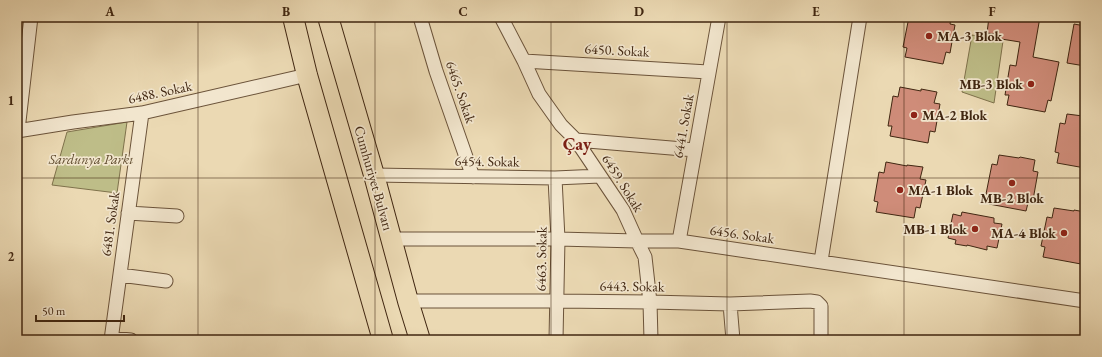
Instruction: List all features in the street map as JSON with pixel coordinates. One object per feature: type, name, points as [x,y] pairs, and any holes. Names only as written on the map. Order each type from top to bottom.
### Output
[{"type":"highway","points":[[293,17],[307,75],[383,340]]},
{"type":"highway","name":"Cumhuriyet Bulvarı","points":[[328,17],[420,340]]},
{"type":"street","points":[[18,130],[31,17]]},
{"type":"street","name":"6465. Sokak","points":[[420,17],[436,71],[473,177]]},
{"type":"street","name":"6459. Sokak","points":[[501,17],[539,94],[561,125],[576,140],[623,210],[645,256],[650,302],[651,340]]},
{"type":"street","name":"6441. Sokak","points":[[679,240],[719,17]]},
{"type":"street","points":[[821,261],[860,17]]},
{"type":"street","name":"6450. Sokak","points":[[524,61],[708,72]]},
{"type":"street","name":"6488. Sokak","points":[[18,130],[142,113],[307,75]]},
{"type":"street","name":"6481. Sokak","points":[[111,339],[142,113]]},
{"type":"street","points":[[576,140],[695,150]]},
{"type":"street","name":"6454. Sokak","points":[[374,175],[556,178],[600,176]]},
{"type":"street","name":"6463. Sokak","points":[[556,178],[558,239],[556,340]]},
{"type":"street","points":[[128,213],[177,216]]},
{"type":"street","name":"6456. Sokak","points":[[392,239],[558,239],[637,242],[679,240],[1085,301]]},
{"type":"street","points":[[120,275],[166,281]]},
{"type":"street","name":"6443. Sokak","points":[[408,301],[556,301],[730,304],[810,300],[817,302],[821,306],[821,340]]},
{"type":"street","points":[[730,304],[733,340]]},
{"type":"street","points":[[111,339],[131,340]]},
{"type":"green space","points":[[972,35],[1003,41],[994,103],[962,92]]},
{"type":"green space","name":"Sardunya Parkı","points":[[127,122],[117,193],[52,185],[67,132]]},
{"type":"building","name":"MA-3 Blok","points":[[909,17],[951,17],[950,24],[955,25],[950,53],[946,52],[943,64],[905,57],[907,48],[903,47]]},
{"type":"building","points":[[989,17],[1040,17],[1033,57],[1059,62],[1051,101],[1048,100],[1045,112],[1007,105],[1009,95],[1005,95],[1010,65],[1016,66],[1020,42],[995,38],[995,34],[987,33]]},
{"type":"building","points":[[1074,24],[1085,26],[1085,66],[1067,63]]},
{"type":"building","name":"MA-2 Blok","points":[[900,87],[937,92],[934,103],[940,104],[935,132],[930,131],[928,143],[890,136],[892,126],[888,126],[893,96],[898,97]]},
{"type":"building","points":[[1067,114],[1083,116],[1081,124],[1085,125],[1085,168],[1057,163],[1059,153],[1055,152],[1060,123],[1065,124]]},
{"type":"building","name":"MB-2 Blok","points":[[999,155],[1035,160],[1033,171],[1038,172],[1033,200],[1029,199],[1026,211],[989,204],[990,194],[986,194],[992,164],[997,165]]},
{"type":"building","name":"MA-1 Blok","points":[[886,162],[923,167],[920,179],[926,180],[920,208],[916,207],[914,218],[876,212],[878,202],[874,201],[879,172],[884,173]]},
{"type":"building","name":"MA-4 Blok","points":[[1054,208],[1085,212],[1085,252],[1081,264],[1043,257],[1045,247],[1041,246],[1047,217],[1052,218]]},
{"type":"building","name":"MB-1 Blok","points":[[962,212],[994,218],[994,223],[1002,224],[997,248],[987,246],[987,250],[967,245],[955,244],[956,240],[948,238],[953,214],[961,216]]},
{"type":"place","name":"MA-3 Blok","points":[[929,36]]},
{"type":"place","name":"MB-3 Blok","points":[[1031,84]]},
{"type":"place","name":"MA-2 Blok","points":[[914,115]]},
{"type":"place","name":"MB-2 Blok","points":[[1012,183]]},
{"type":"place","name":"MA-1 Blok","points":[[900,190]]},
{"type":"place","name":"MB-1 Blok","points":[[975,229]]},
{"type":"place","name":"MA-4 Blok","points":[[1064,233]]},
{"type":"district","name":"Çay","points":[[577,144]]}]
